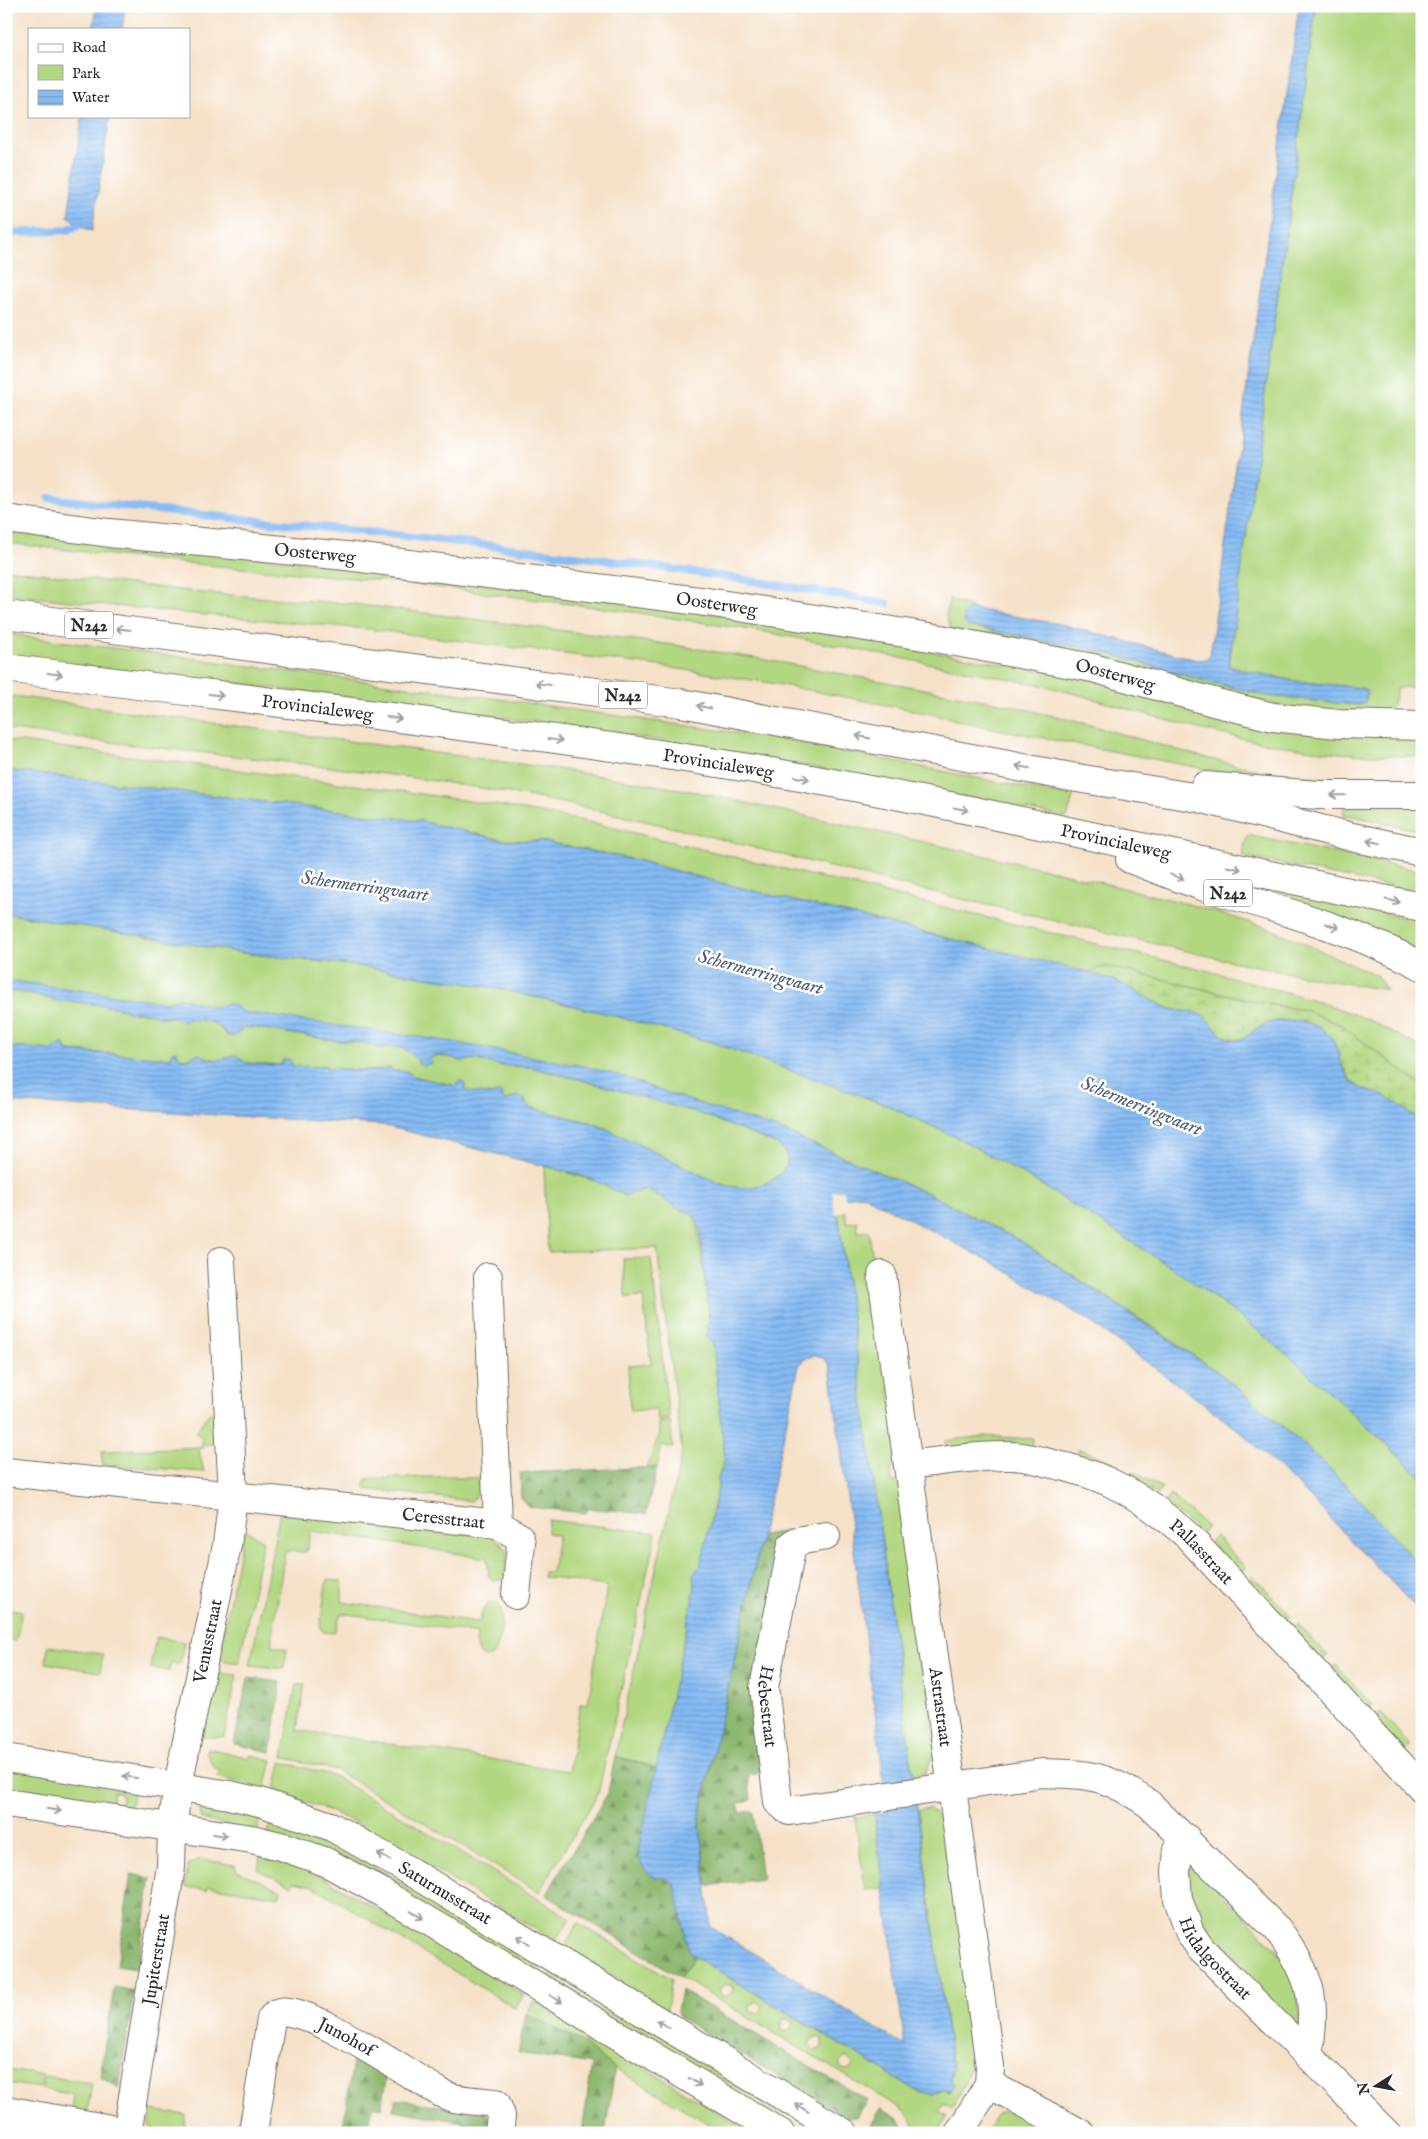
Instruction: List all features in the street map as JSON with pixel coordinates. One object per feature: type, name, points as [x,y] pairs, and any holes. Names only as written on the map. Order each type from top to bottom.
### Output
[{"type":"main road","name":"Oosterweg","points":[[6,519],[109,533],[346,556],[707,602],[930,637],[1093,668],[1217,704],[1273,717],[1338,724],[1422,726]]},
{"type":"main road","name":"N242","points":[[6,615],[681,703],[1199,798],[1352,837],[1422,852]]},
{"type":"main road","name":"Provincialeweg","points":[[6,668],[414,721],[737,767],[1033,824],[1422,907]]},
{"type":"main road","name":"N242","points":[[1071,776],[1318,795],[1422,795]]},
{"type":"main road","name":"N242","points":[[1033,824],[1200,885],[1350,933],[1422,966]]},
{"type":"main road","points":[[221,1260],[233,1496]]},
{"type":"main road","name":"Astrastraat","points":[[882,1275],[990,2067],[989,2084]]},
{"type":"main road","name":"Ceresstraat","points":[[6,1472],[498,1524],[488,1277]]},
{"type":"main road","name":"Pallasstraat","points":[[909,1465],[960,1459],[1012,1456],[1094,1474],[1123,1488],[1153,1506],[1188,1536],[1422,1788]]},
{"type":"main road","name":"Venusstraat","points":[[178,1785],[227,1546],[233,1496]]},
{"type":"main road","points":[[498,1524],[519,1537],[522,1543],[516,1595]]},
{"type":"main road","name":"Hebestraat","points":[[826,1536],[797,1541],[792,1545],[764,1687],[778,1802],[789,1811],[952,1785]]},
{"type":"main road","name":"Saturnusstraat","points":[[6,1758],[178,1785],[260,1802],[330,1826],[418,1876],[844,2133]]},
{"type":"main road","points":[[952,1785],[1042,1773],[1072,1774],[1104,1780],[1149,1804],[1186,1838],[1278,1930],[1295,1953],[1305,1974],[1313,2005],[1313,2026],[1308,2055]]},
{"type":"main road","name":"Jupiterstraat","points":[[127,2132],[171,1868],[172,1828],[178,1785]]},
{"type":"main road","name":"Saturnusstraat","points":[[6,1803],[252,1839],[284,1847],[326,1862],[379,1891],[780,2133]]},
{"type":"main road","name":"Hidalgostraat","points":[[1186,1838],[1178,1848],[1176,1872],[1178,1900],[1190,1932],[1201,1949],[1386,2133]]},
{"type":"main road","name":"Junohof","points":[[253,2133],[272,2019],[276,2013],[282,2012],[306,2017],[353,2039],[445,2096],[496,2103],[501,2116],[499,2133]]},
{"type":"main road","points":[[959,2133],[989,2084],[1080,2133]]},
{"type":"main road","points":[[6,2110],[127,2132]]},
{"type":"green space","points":[[1316,6],[1422,6],[1422,714],[1414,704],[1415,687],[1397,688],[1393,705],[1384,713],[1314,713],[952,630],[946,617],[949,599],[974,609],[967,610],[969,626],[1089,649],[1130,659],[1174,673],[1268,696],[1360,705],[1367,695],[1366,691],[1362,688],[1294,681],[1230,667],[1229,664]]},
{"type":"green space","points":[[6,532],[332,565],[685,609],[1422,736],[1422,756],[1338,753],[1255,741],[1181,724],[1046,686],[765,632],[626,611],[398,582],[173,562],[6,543]]},
{"type":"green space","points":[[6,569],[204,593],[353,604],[674,645],[767,660],[1000,703],[1090,725],[1206,758],[1259,770],[1344,781],[1376,783],[1422,791],[1241,776],[771,683],[659,666],[367,629],[161,611],[6,594]]},
{"type":"green space","points":[[6,634],[478,696],[780,739],[1073,797],[1067,818],[786,763],[617,734],[388,702],[6,656]]},
{"type":"green space","points":[[6,695],[564,770],[697,792],[1050,870],[1188,904],[1269,928],[1376,975],[1387,990],[1309,977],[1192,952],[553,801],[417,778],[349,769],[6,729]]},
{"type":"green space","points":[[6,740],[400,791],[496,805],[589,822],[1209,971],[1318,1001],[1367,1019],[1422,1048],[1422,1086],[1341,1025],[1305,1010],[1271,1005],[1106,966],[1087,972],[721,883],[636,860],[541,841],[502,840],[420,821],[6,770]]},
{"type":"green space","points":[[1345,805],[1422,805],[1422,831],[1343,814]]},
{"type":"green space","points":[[1247,835],[1422,871],[1422,893],[1242,856]]},
{"type":"green space","points":[[1274,889],[1422,921],[1422,958],[1272,896]]},
{"type":"green space","points":[[6,913],[243,953],[351,965],[496,988],[608,1014],[714,1043],[884,1104],[960,1139],[1037,1182],[1174,1269],[1241,1317],[1290,1357],[1394,1451],[1422,1478],[1422,1568],[1340,1479],[1222,1375],[1022,1242],[929,1194],[781,1130],[598,1076],[6,980]]},
{"type":"green space","points":[[1106,966],[1271,1005],[1305,1010],[1341,1025],[1422,1086],[1422,1122],[1384,1096],[1360,1088],[1352,1082],[1344,1068],[1257,1028],[1245,1038],[1235,1040],[1220,1034],[1206,1018],[1199,1014],[1168,1008],[1140,995],[1123,984],[1087,972]]},
{"type":"green space","points":[[6,991],[33,994],[62,1002],[64,1000],[121,1008],[130,1012],[155,1014],[159,1017],[176,1017],[179,1020],[202,1020],[217,1025],[227,1036],[238,1034],[243,1028],[251,1027],[331,1040],[371,1044],[381,1049],[392,1046],[408,1051],[419,1064],[434,1056],[474,1059],[499,1065],[530,1067],[639,1095],[704,1115],[778,1145],[785,1152],[786,1166],[782,1172],[768,1182],[742,1188],[729,1186],[716,1182],[592,1123],[528,1107],[524,1099],[512,1097],[506,1101],[494,1095],[466,1091],[464,1083],[459,1081],[455,1086],[412,1076],[408,1072],[394,1071],[390,1068],[374,1071],[327,1068],[326,1066],[293,1066],[287,1059],[283,1060],[281,1065],[245,1063],[239,1057],[218,1060],[194,1055],[187,1059],[180,1059],[177,1052],[173,1051],[171,1053],[172,1058],[67,1051],[63,1043],[55,1050],[6,1047]]},
{"type":"green space","points":[[545,1166],[598,1182],[623,1195],[646,1190],[692,1213],[697,1220],[710,1323],[709,1333],[713,1343],[725,1459],[718,1479],[719,1483],[701,1565],[693,1577],[695,1588],[657,1768],[615,1756],[682,1452],[657,1248],[548,1252]]},
{"type":"green space","points":[[845,1212],[847,1223],[857,1221],[858,1232],[869,1231],[900,1468],[891,1469],[892,1482],[902,1481],[937,1756],[932,1757],[925,1774],[913,1776],[838,1213]]},
{"type":"green space","points":[[651,1258],[669,1419],[658,1420],[656,1409],[630,1411],[628,1365],[651,1364],[643,1297],[626,1298],[623,1259]]},
{"type":"green space","points":[[210,1412],[220,1420],[221,1434],[213,1434],[213,1444],[202,1445],[202,1438],[195,1432]]},
{"type":"green space","points":[[670,1421],[673,1448],[662,1445],[657,1467],[647,1467],[660,1433],[658,1422]]},
{"type":"green space","points":[[983,1436],[1033,1439],[1032,1448],[947,1455],[945,1441]]},
{"type":"green space","points":[[203,1447],[199,1451],[204,1472],[102,1464],[102,1451]]},
{"type":"green space","points":[[1079,1449],[1114,1462],[1111,1468],[1076,1458]]},
{"type":"green space","points":[[657,1467],[646,1514],[588,1508],[586,1513],[529,1507],[521,1497],[520,1473]]},
{"type":"green space","points":[[1133,1471],[1162,1488],[1156,1495],[1129,1479]]},
{"type":"green space","points":[[456,1476],[456,1478],[478,1478],[479,1492],[472,1501],[365,1489],[366,1479]]},
{"type":"green space","points":[[1171,1495],[1207,1527],[1202,1533],[1165,1504]]},
{"type":"green space","points":[[280,1512],[493,1537],[501,1543],[507,1552],[504,1579],[494,1581],[489,1577],[487,1558],[311,1531],[306,1552],[285,1551],[271,1645],[287,1649],[284,1669],[250,1665]]},
{"type":"green space","points":[[548,1520],[656,1533],[598,1794],[539,1892],[336,1770],[283,1757],[296,1685],[305,1685],[297,1730],[569,1771],[580,1704],[588,1704],[607,1586],[543,1577],[544,1572],[552,1572],[558,1535],[547,1533]]},
{"type":"green space","points":[[244,1529],[263,1541],[239,1663],[218,1660]]},
{"type":"green space","points":[[788,1531],[766,1772],[748,1775],[751,1800],[738,1802],[740,1813],[753,1811],[762,1879],[707,1886],[699,1819],[762,1535]]},
{"type":"green space","points":[[1216,1536],[1246,1568],[1239,1573],[1210,1542]]},
{"type":"green space","points":[[1253,1576],[1291,1616],[1284,1622],[1246,1584]]},
{"type":"green space","points":[[329,1579],[342,1582],[342,1602],[477,1622],[480,1620],[484,1607],[493,1603],[498,1604],[502,1621],[495,1652],[491,1657],[479,1654],[476,1647],[477,1633],[341,1613],[335,1631],[332,1633],[323,1632],[320,1626],[326,1584]]},
{"type":"green space","points":[[6,1608],[22,1611],[16,1641],[6,1639]]},
{"type":"green space","points":[[1298,1624],[1328,1656],[1322,1662],[1292,1630]]},
{"type":"green space","points":[[156,1637],[184,1642],[180,1664],[171,1663],[169,1671],[150,1668]]},
{"type":"green space","points":[[48,1646],[103,1654],[100,1672],[46,1663]]},
{"type":"green space","points":[[1336,1665],[1373,1705],[1366,1710],[1329,1671]]},
{"type":"green space","points":[[215,1673],[237,1675],[224,1737],[203,1737]]},
{"type":"green space","points":[[248,1678],[281,1682],[271,1752],[234,1744]]},
{"type":"green space","points":[[1381,1713],[1410,1745],[1404,1751],[1374,1719]]},
{"type":"green space","points":[[208,1748],[250,1758],[251,1755],[272,1760],[265,1789],[218,1777],[220,1770],[215,1769],[207,1754]]},
{"type":"green space","points":[[615,1756],[657,1768],[639,1847],[655,1878],[669,1880],[677,1891],[687,1944],[695,1957],[680,1977],[546,1895],[608,1793]]},
{"type":"green space","points":[[281,1762],[332,1775],[570,1918],[556,1941],[354,1822],[325,1809],[275,1791]]},
{"type":"green space","points":[[6,1766],[134,1786],[130,1814],[6,1794]],"holes":[[[113,1792],[120,1792],[122,1797],[121,1803],[117,1804],[112,1799]]]},
{"type":"green space","points":[[204,1802],[261,1811],[257,1833],[201,1819],[200,1809]]},
{"type":"green space","points":[[929,1808],[940,1819],[941,1827],[948,1827],[977,2048],[971,2049],[968,2073],[952,2108],[944,2103],[939,2111],[947,2116],[938,2133],[919,2133],[905,2111],[680,1977],[695,1957],[921,2093],[939,2092],[944,2089],[947,2093],[952,2069],[918,1810]],"holes":[[[725,1984],[732,1986],[733,1990],[726,1997],[721,1995],[719,1989]],[[755,2002],[760,2003],[762,2009],[758,2014],[750,2010],[750,2005]],[[783,2019],[788,2019],[793,2023],[790,2030],[786,2032],[781,2029]],[[816,2037],[822,2038],[822,2048],[814,2051],[809,2045],[812,2039]],[[846,2057],[853,2064],[850,2069],[841,2068],[839,2063]]]},
{"type":"green space","points":[[272,1814],[298,1824],[543,1962],[535,1975],[268,1835]]},
{"type":"green space","points":[[874,1814],[884,1888],[865,1890],[855,1817]]},
{"type":"green space","points":[[260,1857],[294,1865],[322,1877],[524,1995],[515,2008],[313,1886],[293,1882],[292,1886],[258,1870]]},
{"type":"green space","points":[[1186,1857],[1277,1949],[1297,1990],[1301,2029],[1215,1952],[1194,1919]]},
{"type":"green space","points":[[199,1859],[235,1865],[237,1871],[281,1890],[279,1897],[208,1886],[207,1890],[185,1887],[188,1866]]},
{"type":"green space","points":[[131,1874],[151,1878],[137,1969],[117,1966]]},
{"type":"green space","points":[[578,1923],[672,1979],[667,2009],[564,1946]]},
{"type":"green space","points":[[553,1968],[829,2133],[794,2133],[545,1982]]},
{"type":"green space","points":[[114,1987],[134,1991],[119,2088],[100,2077]]},
{"type":"green space","points":[[681,1990],[867,2100],[857,2117],[846,2117],[679,2017],[677,2011]]},
{"type":"green space","points":[[534,2001],[752,2133],[724,2133],[615,2068],[578,2040],[526,2014]]},
{"type":"green space","points":[[262,2006],[268,2010],[247,2133],[238,2133],[257,2013],[261,2013]]},
{"type":"green space","points":[[526,2014],[578,2040],[615,2068],[605,2133],[582,2133],[592,2064],[518,2053]]},
{"type":"green space","points":[[354,2055],[386,2079],[381,2108],[372,2106],[368,2133],[342,2133]]},
{"type":"green space","points":[[6,2070],[43,2075],[40,2088],[6,2083]]},
{"type":"green space","points":[[45,2076],[92,2083],[87,2114],[72,2111],[74,2095],[42,2089]]},
{"type":"green space","points":[[396,2099],[486,2113],[491,2122],[490,2133],[461,2133],[463,2122],[393,2110]]},
{"type":"green space","points":[[881,2109],[899,2119],[906,2133],[884,2133],[871,2125]]},
{"type":"green space","points":[[1012,2109],[1063,2133],[1001,2133],[998,2130],[995,2133],[985,2133],[996,2115],[1004,2111],[1009,2113]]},
{"type":"green space","points":[[150,2110],[186,2115],[184,2133],[155,2133],[149,2125]]},
{"type":"water","points":[[97,6],[125,6],[122,28],[93,28]]},
{"type":"water","points":[[1299,6],[1316,6],[1229,664],[1230,667],[1294,681],[1362,688],[1366,690],[1365,702],[1360,705],[1268,696],[1174,673],[1130,659],[1089,649],[968,626],[964,622],[963,614],[967,610],[974,609],[1064,625],[1197,660],[1206,659],[1210,656]]},
{"type":"water","points":[[82,118],[110,118],[92,231],[78,225],[68,216]]},
{"type":"water","name":"Schermerringvaart","points":[[6,770],[420,821],[502,840],[541,841],[636,860],[721,883],[1087,972],[1123,984],[1167,1008],[1200,1014],[1220,1034],[1230,1039],[1242,1039],[1262,1025],[1285,1020],[1300,1021],[1324,1030],[1335,1044],[1343,1068],[1353,1083],[1360,1088],[1389,1099],[1422,1122],[1422,1478],[1290,1357],[1241,1317],[1174,1269],[1037,1182],[960,1139],[884,1104],[714,1043],[608,1014],[496,988],[351,965],[243,953],[6,913]]},
{"type":"water","points":[[6,980],[166,1002],[181,998],[214,1007],[227,1004],[235,1006],[242,1012],[447,1041],[583,1066],[625,1077],[655,1089],[781,1130],[929,1194],[1022,1242],[1222,1375],[1340,1479],[1422,1568],[1422,1614],[1304,1491],[1242,1433],[1180,1386],[1083,1317],[995,1264],[865,1196],[855,1195],[847,1198],[839,1208],[838,1213],[952,2069],[950,2082],[954,2086],[948,2093],[944,2089],[934,2094],[921,2093],[695,1957],[687,1944],[675,1884],[663,1877],[655,1878],[644,1869],[640,1861],[639,1847],[695,1588],[693,1574],[701,1565],[719,1483],[718,1479],[725,1459],[713,1343],[706,1338],[709,1330],[706,1325],[710,1323],[700,1228],[692,1213],[680,1209],[646,1190],[623,1195],[598,1182],[576,1174],[382,1125],[6,1102],[6,1047],[54,1050],[63,1043],[67,1051],[171,1058],[172,1052],[176,1051],[181,1059],[187,1059],[198,1054],[208,1059],[218,1060],[236,1055],[246,1063],[281,1065],[283,1060],[289,1059],[293,1066],[317,1067],[324,1065],[327,1068],[374,1071],[390,1068],[394,1071],[406,1071],[412,1076],[455,1086],[460,1080],[464,1083],[466,1091],[490,1095],[501,1092],[503,1099],[506,1101],[519,1096],[528,1107],[592,1123],[716,1182],[729,1186],[747,1188],[775,1178],[786,1166],[785,1152],[778,1145],[704,1115],[583,1080],[530,1067],[499,1065],[474,1059],[463,1062],[447,1056],[434,1056],[430,1058],[431,1063],[423,1066],[406,1049],[387,1046],[381,1049],[371,1044],[331,1040],[251,1027],[243,1028],[234,1036],[231,1036],[215,1024],[205,1021],[188,1019],[183,1022],[176,1017],[159,1017],[154,1014],[137,1011],[131,1013],[121,1008],[64,1000],[58,1002],[33,994],[6,991]],"holes":[[[817,1355],[824,1358],[830,1366],[888,1812],[874,1814],[905,2046],[711,1927],[699,1819],[799,1366],[803,1360]]]},
{"type":"pier","points":[[844,1190],[845,1199],[849,1199],[844,1204],[841,1213],[835,1214],[832,1191]]},
{"type":"waterway","points":[[6,244],[12,233],[67,230],[78,225]]},
{"type":"waterway","points":[[49,498],[559,554],[778,585],[887,603]]}]
